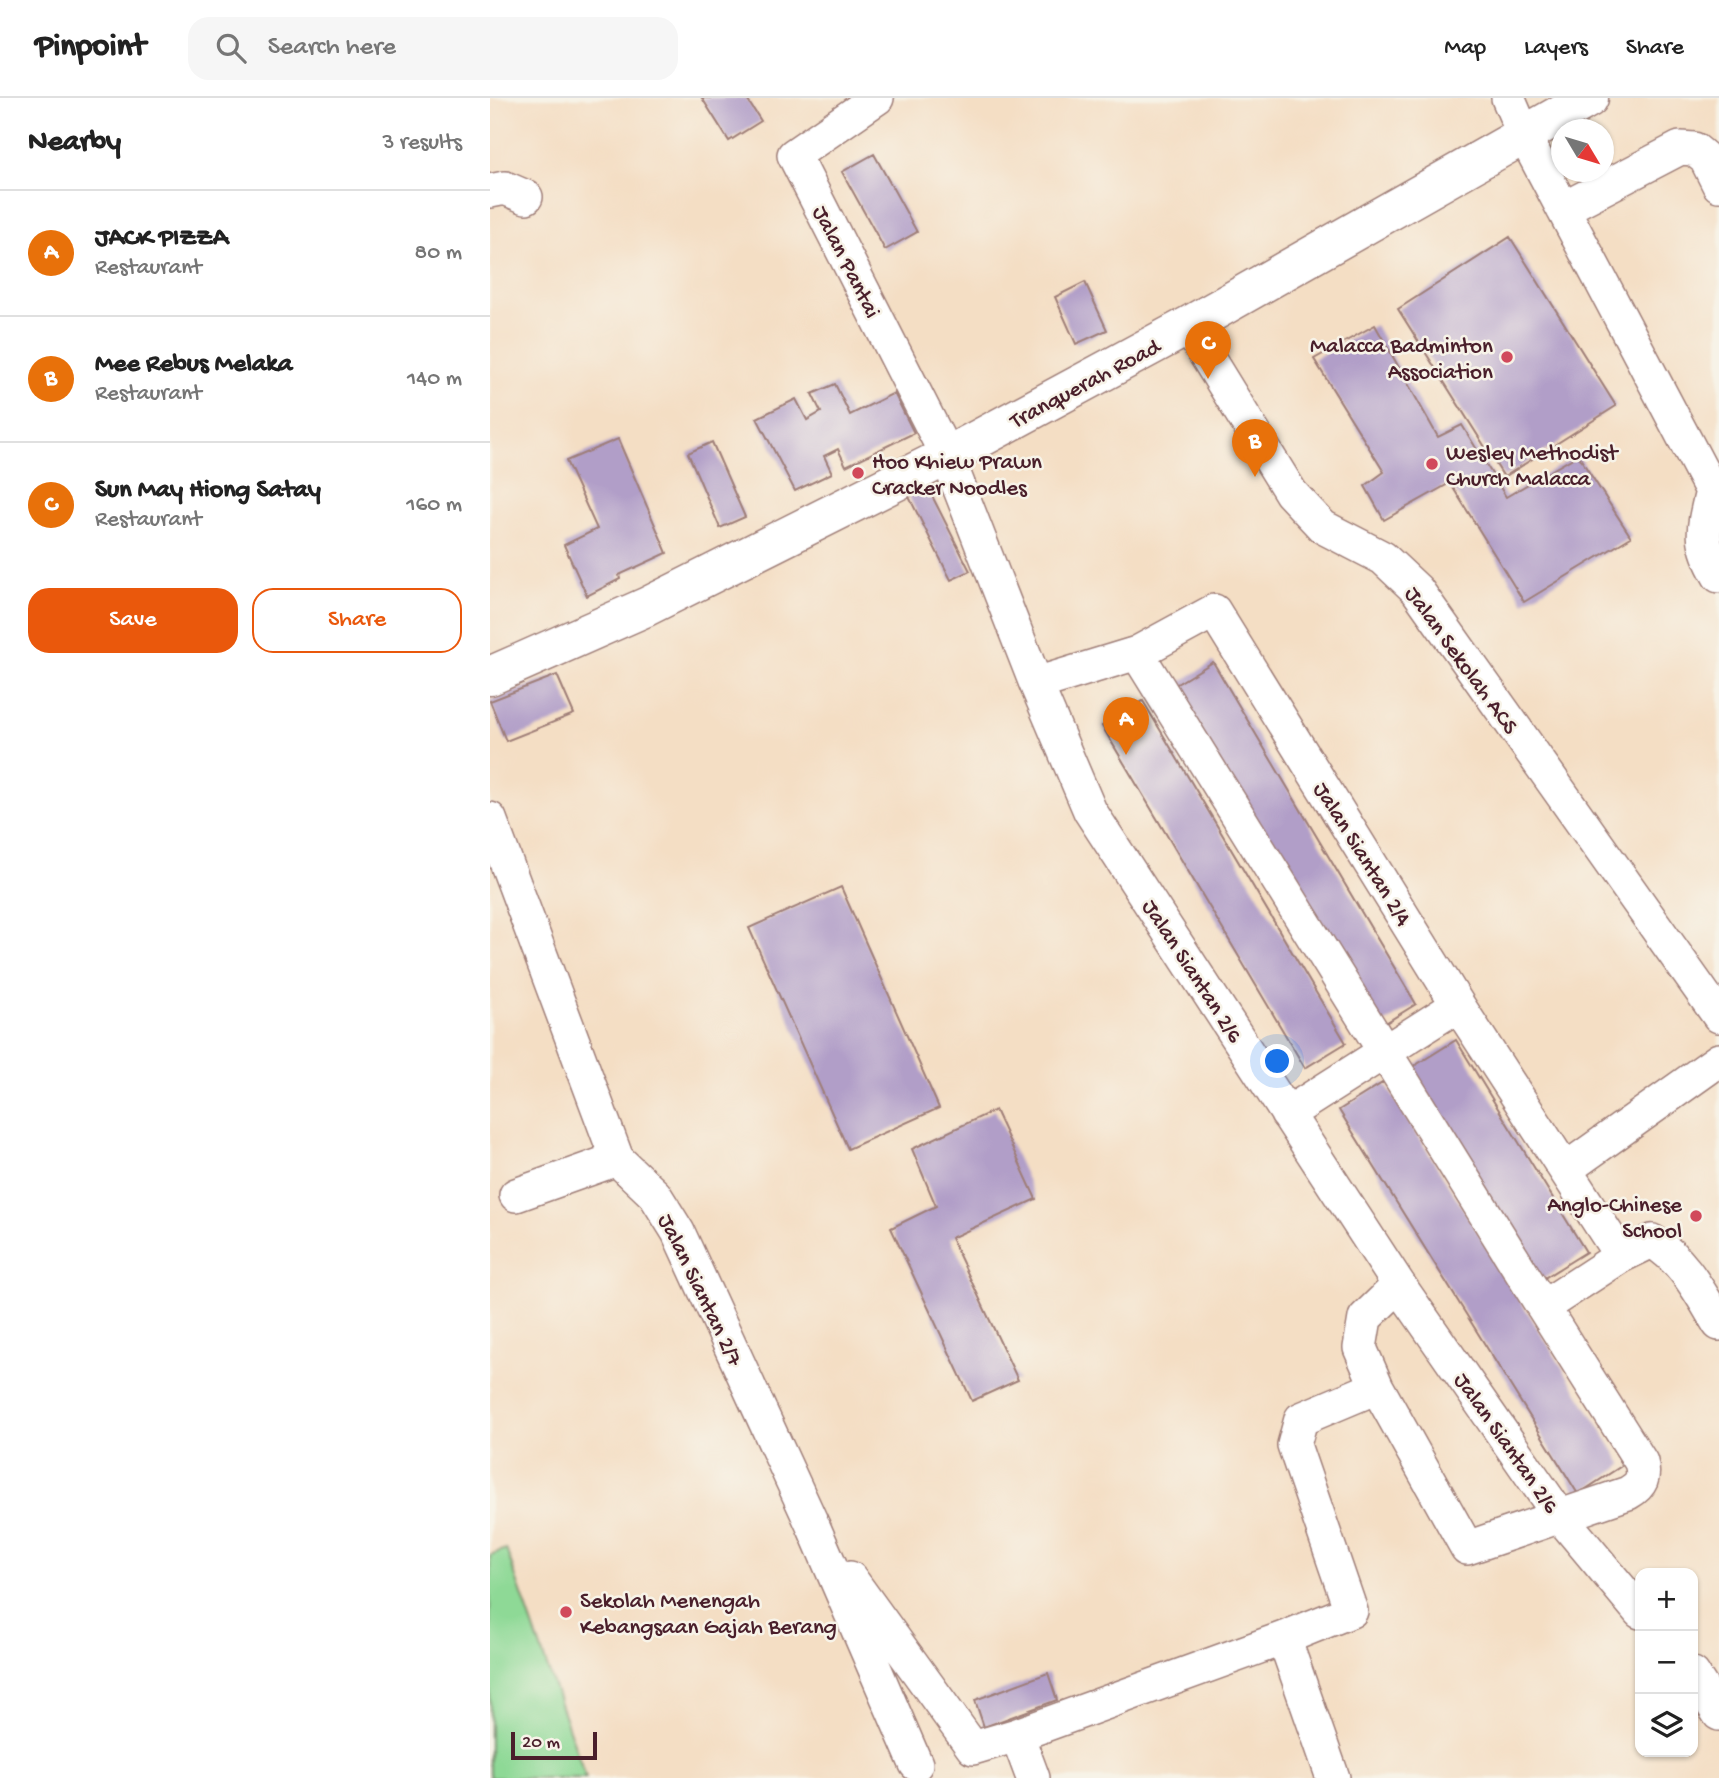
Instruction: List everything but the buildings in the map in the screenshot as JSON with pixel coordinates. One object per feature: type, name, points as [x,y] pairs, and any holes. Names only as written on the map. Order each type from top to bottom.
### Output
[{"type":"main road","name":"Tranquerah Road","points":[[490,676],[646,607],[947,456],[1188,326],[1589,98]]},
{"type":"street","name":"Jalan Pantai","points":[[877,98],[794,155],[947,456]]},
{"type":"street","points":[[1508,98],[1524,135],[1716,489],[1702,531],[1708,558],[1719,576]]},
{"type":"street","points":[[1563,208],[1680,149],[1694,149],[1706,159],[1719,186]]},
{"type":"street","points":[[490,191],[505,188],[526,197]]},
{"type":"street","name":"Jalan Sekolah ACS","points":[[1188,326],[1291,493],[1323,527],[1383,558],[1417,590],[1719,1016]]},
{"type":"street","name":"Jalan Siantan 2/6","points":[[947,456],[1036,684],[1090,811],[1399,1284],[1559,1515],[1635,1606]]},
{"type":"street","name":"Jalan Siantan 2/4","points":[[1036,684],[1137,653],[1214,611],[1458,1005],[1621,1256]]},
{"type":"street","points":[[1137,653],[1641,1462],[1644,1474],[1639,1486],[1628,1493],[1468,1548],[1377,1387],[1360,1348],[1365,1318],[1399,1284]]},
{"type":"street","name":"Jalan Siantan 2/7","points":[[490,819],[617,1158],[655,1195],[678,1232],[814,1528],[916,1764]]},
{"type":"street","points":[[1287,1114],[1458,1005]]},
{"type":"street","points":[[1566,1170],[1719,1060]]},
{"type":"street","points":[[516,1195],[617,1158]]},
{"type":"street","points":[[1543,1307],[1621,1256],[1652,1241],[1668,1251],[1681,1265],[1719,1324]]},
{"type":"street","points":[[814,1528],[973,1748],[1017,1735],[1351,1611],[1294,1445],[1301,1419],[1377,1387]]},
{"type":"street","points":[[1284,1638],[1333,1778]]},
{"type":"street","points":[[1698,1682],[1719,1714]]},
{"type":"street","points":[[1017,1735],[1033,1778]]},
{"type":"green space","points":[[506,1549],[586,1778],[490,1778],[490,1555]]},
{"type":"place","name":"Malacca Badminton Association","points":[[1507,357]]},
{"type":"place","name":"Sun May Hiong Satay","points":[[1208,379]]},
{"type":"place","name":"Wesley Methodist Church Malacca","points":[[1432,464]]},
{"type":"place","name":"Hoo Khiew Prawn Cracker Noodles","points":[[858,473]]},
{"type":"place","name":"Mee Rebus Melaka","points":[[1255,477]]},
{"type":"place","name":"JACK PIZZA","points":[[1126,755]]},
{"type":"place","name":"Anglo-Chinese School","points":[[1696,1216]]},
{"type":"place","name":"Sekolah Menengah Kebangsaan Gajah Berang","points":[[566,1612]]}]
